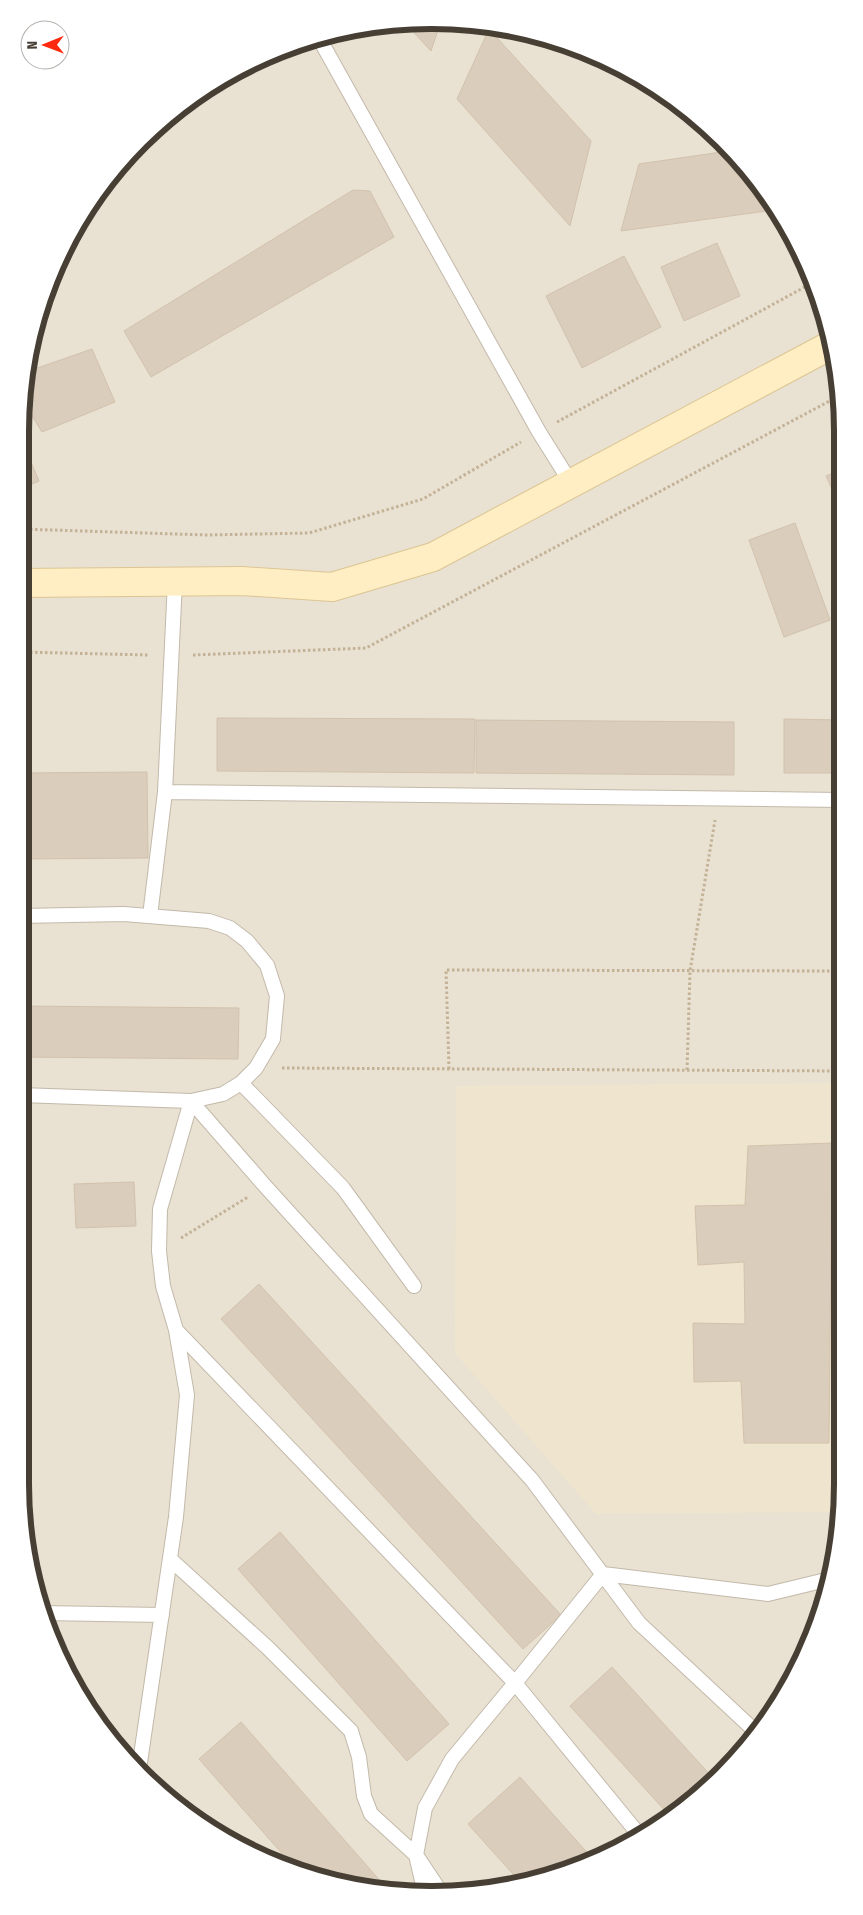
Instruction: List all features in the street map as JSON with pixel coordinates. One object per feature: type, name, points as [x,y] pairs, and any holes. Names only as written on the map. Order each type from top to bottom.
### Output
[{"type":"street","points":[[29,583],[242,581],[332,587],[434,557],[826,348]]},
{"type":"lane","points":[[322,44],[539,432],[571,483]]},
{"type":"lane","points":[[150,916],[165,792],[175,581]]},
{"type":"lane","points":[[165,792],[834,800]]},
{"type":"lane","points":[[29,916],[124,914],[209,921],[230,928],[247,941],[267,965],[277,996],[273,1039],[256,1068],[241,1083],[223,1094],[191,1101],[29,1095]]},
{"type":"lane","points":[[241,1083],[343,1188],[414,1286]]},
{"type":"lane","points":[[191,1101],[266,1187],[532,1480],[639,1623],[752,1728]]},
{"type":"lane","points":[[140,1761],[176,1517],[187,1395],[176,1330],[163,1286],[159,1251],[160,1209],[191,1101]]},
{"type":"lane","points":[[176,1330],[515,1683],[636,1830]]},
{"type":"lane","points":[[170,1559],[268,1648],[351,1731],[359,1757],[364,1796],[371,1814],[416,1855],[437,1886]]},
{"type":"lane","points":[[603,1574],[768,1594],[823,1581]]},
{"type":"lane","points":[[423,1886],[416,1855],[425,1808],[452,1759],[603,1574]]},
{"type":"lane","points":[[50,1613],[162,1615]]},
{"type":"path","points":[[29,529],[206,535],[309,533],[423,499],[539,432],[807,286]]},
{"type":"path","points":[[687,1070],[690,971],[718,799]]},
{"type":"path","points":[[449,1069],[446,970],[834,971]]},
{"type":"path","points":[[256,1068],[834,1071]]},
{"type":"path","points":[[159,1251],[266,1187]]},
{"type":"shaded area","points":[[432,29],[484,32],[510,36],[536,42],[586,59],[633,83],[677,112],[716,147],[751,186],[780,230],[804,277],[821,327],[831,379],[834,432],[834,1484],[831,1536],[827,1562],[821,1588],[804,1638],[780,1685],[751,1729],[734,1749],[677,1803],[610,1845],[586,1856],[536,1873],[484,1883],[432,1886],[379,1883],[353,1879],[327,1873],[277,1856],[230,1832],[186,1803],[129,1749],[112,1729],[83,1685],[59,1638],[42,1588],[36,1562],[30,1510],[29,432],[32,379],[36,353],[42,327],[59,277],[70,253],[97,208],[112,186],[147,147],[186,112],[208,97],[253,70],[277,59],[327,42],[353,36],[379,32]]},
{"type":"shaded area","points":[[834,1083],[833,1512],[596,1514],[455,1353],[456,1086]]},
{"type":"building","points":[[438,29],[431,51],[411,30]]},
{"type":"building","points":[[487,33],[493,33],[591,141],[570,226],[457,99]]},
{"type":"building","points":[[721,152],[751,186],[768,211],[621,231],[639,164]]},
{"type":"building","points":[[353,190],[370,191],[394,237],[151,377],[124,331]]},
{"type":"building","points":[[717,243],[740,296],[684,321],[661,267]]},
{"type":"building","points":[[624,256],[661,327],[582,368],[546,296]]},
{"type":"building","points":[[92,349],[115,402],[42,432],[30,412],[33,369]]},
{"type":"building","points":[[29,457],[39,481],[29,485]]},
{"type":"building","points":[[834,473],[834,493],[826,476]]},
{"type":"building","points":[[795,523],[830,620],[784,637],[749,540]]},
{"type":"building","points":[[217,718],[475,719],[474,773],[217,771]]},
{"type":"building","points":[[784,719],[834,720],[834,773],[784,773]]},
{"type":"building","points":[[476,720],[734,722],[734,775],[476,773]]},
{"type":"building","points":[[147,772],[148,858],[29,859],[29,773]]},
{"type":"building","points":[[29,1006],[239,1008],[238,1059],[29,1057]]},
{"type":"building","points":[[832,1143],[829,1443],[744,1443],[741,1381],[694,1382],[693,1323],[745,1324],[744,1262],[698,1265],[695,1206],[745,1205],[748,1146]]},
{"type":"building","points":[[134,1182],[136,1226],[76,1228],[74,1184]]},
{"type":"building","points":[[259,1284],[561,1615],[523,1649],[221,1319]]},
{"type":"building","points":[[280,1532],[449,1724],[407,1761],[238,1569]]},
{"type":"building","points":[[612,1667],[710,1774],[665,1811],[570,1706]]},
{"type":"building","points":[[241,1722],[382,1883],[327,1873],[287,1860],[199,1759]]},
{"type":"building","points":[[520,1777],[589,1855],[536,1873],[516,1878],[468,1824]]}]
